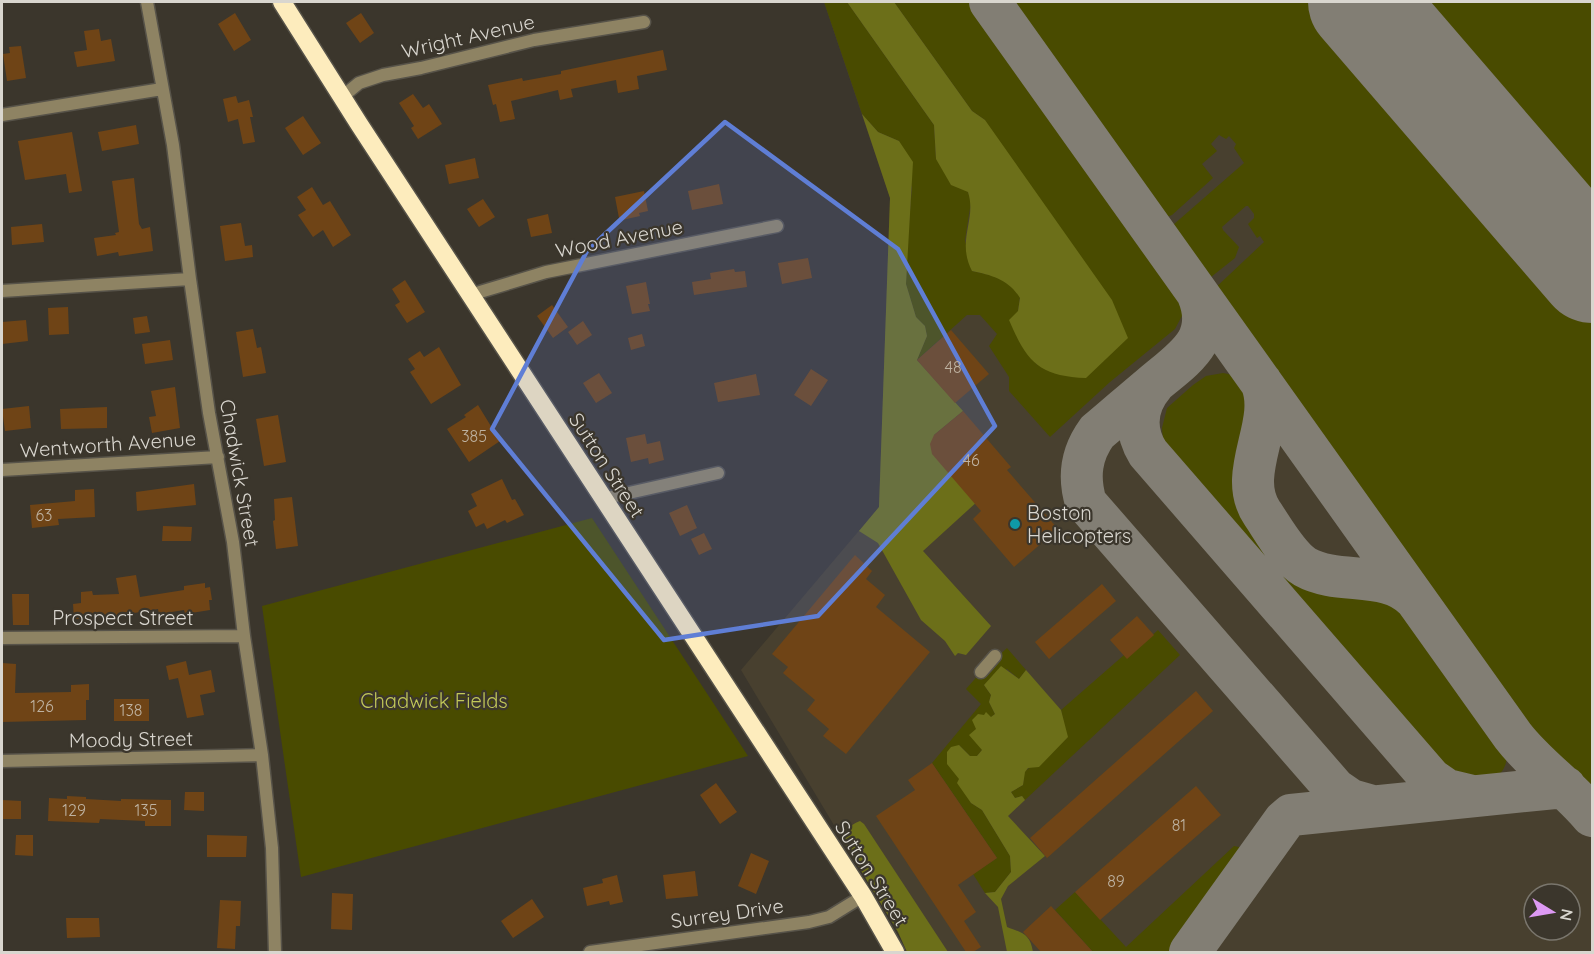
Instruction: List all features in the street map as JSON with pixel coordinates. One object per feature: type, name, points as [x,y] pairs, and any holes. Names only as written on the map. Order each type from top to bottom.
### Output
[{"type":"highway","name":"Sutton Street","points":[[282,2],[602,499],[863,896],[895,952]]},
{"type":"street","name":"Chadwick Street","points":[[147,2],[173,145],[209,413],[234,554],[262,755],[272,848],[275,952]]},
{"type":"street","name":"Wright Avenue","points":[[342,97],[359,83],[383,75],[534,40],[644,22]]},
{"type":"street","points":[[2,115],[162,89]]},
{"type":"street","name":"Wood Avenue","points":[[470,295],[546,272],[777,226]]},
{"type":"street","points":[[2,291],[190,279]]},
{"type":"street","name":"Wentworth Avenue","points":[[2,470],[218,457]]},
{"type":"street","points":[[602,499],[718,473]]},
{"type":"street","name":"Prospect Street","points":[[2,638],[244,636]]},
{"type":"street","points":[[981,672],[995,656]]},
{"type":"street","name":"Moody Street","points":[[2,761],[262,755]]},
{"type":"street","name":"Surrey Drive","points":[[590,952],[809,922],[829,917],[863,896]]},
{"type":"highlighted area","points":[[725,122],[898,249],[995,426],[818,616],[664,640],[492,429],[587,251]]},
{"type":"shaded area","points":[[824,2],[1592,2],[1592,952],[907,952],[898,932],[741,670],[879,507],[890,198]]},
{"type":"shaded area","points":[[847,2],[894,2],[972,111],[985,120],[1112,300],[1128,338],[1086,378],[1057,374],[1037,364],[1022,346],[1009,320],[1018,311],[1020,298],[1016,292],[999,279],[972,271],[966,250],[970,212],[968,192],[951,185],[936,159],[934,125]]},
{"type":"shaded area","points":[[862,114],[878,132],[899,141],[913,162],[906,284],[916,317],[925,326],[927,336],[917,360],[963,411],[934,435],[979,500],[923,551],[991,626],[966,655],[958,653],[955,656],[945,641],[921,620],[878,543],[859,531],[879,507],[890,198]]},
{"type":"shaded area","points":[[1001,666],[1019,679],[1026,670],[1061,710],[1068,737],[1039,767],[1028,768],[1023,785],[1011,792],[1015,798],[1022,796],[1025,800],[1008,816],[1045,856],[1008,886],[1001,899],[1007,927],[1025,935],[1030,941],[1033,952],[1007,952],[998,907],[985,893],[995,892],[1011,872],[1010,856],[982,810],[971,803],[957,783],[959,779],[947,764],[947,752],[951,747],[959,745],[970,756],[977,756],[982,750],[969,735],[976,729],[972,720],[978,714],[984,715],[986,712],[991,717],[995,714],[989,702],[991,695],[984,685]]},
{"type":"shaded area","points":[[860,821],[948,952],[907,952],[898,932],[845,844],[848,830]]},
{"type":"green space","points":[[824,2],[847,2],[934,125],[936,159],[968,192],[971,202],[965,240],[972,271],[999,279],[1010,286],[1020,297],[1018,311],[1037,366],[985,120],[972,111],[894,2],[976,2],[1182,291],[1183,314],[1175,329],[1110,382],[1050,437],[1009,391],[1009,377],[989,346],[997,334],[980,315],[967,315],[917,360],[927,336],[925,326],[916,317],[906,284],[912,188],[899,141],[878,132],[862,114]]},
{"type":"green space","points":[[1006,2],[1314,2],[1592,323],[1592,802],[1526,730],[1212,291],[1264,242],[1260,236],[1257,238],[1248,224],[1254,218],[1254,214],[1246,206],[1222,227],[1239,247],[1235,258],[1206,281],[1171,232],[1173,225],[1244,163],[1234,148],[1236,144],[1229,136],[1226,139],[1219,135],[1211,144],[1217,151],[1202,164],[1213,178],[1172,215],[1162,219]]},
{"type":"green space","points":[[1413,2],[1592,2],[1592,211]]},
{"type":"green space","points":[[1223,373],[1237,378],[1255,394],[1237,499],[1294,579],[1308,584],[1402,601],[1506,750],[1506,761],[1497,776],[1490,780],[1471,782],[1452,776],[1163,439],[1162,428],[1167,408],[1206,376]]},
{"type":"green space","name":"Chadwick Fields","points":[[592,518],[748,756],[301,877],[262,606]]},
{"type":"green space","points":[[1158,630],[1180,655],[1025,800],[1022,796],[1015,798],[1011,792],[1023,785],[1024,772],[1067,738],[1061,710],[1124,655],[1127,658]]},
{"type":"green space","points":[[1007,648],[1026,670],[1019,679],[1007,669],[984,685],[991,695],[989,702],[995,714],[976,729],[982,750],[977,756],[970,756],[959,745],[959,779],[971,803],[982,810],[1010,856],[1011,872],[995,892],[985,893],[973,874],[997,858],[932,763],[981,704],[966,689]]},
{"type":"green space","points":[[1234,846],[1249,849],[1173,952],[1093,952],[1055,910],[1075,892],[1126,947]]},
{"type":"building","points":[[235,13],[251,40],[234,51],[218,24]]},
{"type":"building","points":[[361,13],[374,33],[360,43],[346,23]]},
{"type":"building","points":[[99,29],[101,41],[111,39],[115,61],[77,67],[74,52],[87,50],[84,31]]},
{"type":"building","points":[[21,46],[26,78],[7,81],[3,54],[10,53],[9,47]]},
{"type":"building","points":[[663,50],[667,70],[637,76],[639,89],[618,93],[616,80],[571,89],[573,97],[560,100],[558,90],[511,101],[515,119],[500,122],[496,104],[493,105],[488,85],[522,78],[523,81],[561,74],[561,71]]},
{"type":"building","points":[[413,94],[423,108],[429,104],[442,124],[418,139],[411,128],[414,126],[399,103]]},
{"type":"building","points":[[236,96],[238,103],[249,100],[255,142],[243,144],[238,119],[228,122],[223,99]]},
{"type":"building","points":[[303,116],[321,143],[303,155],[285,128]]},
{"type":"building","points":[[136,125],[139,144],[102,151],[98,132]]},
{"type":"building","points":[[72,132],[82,191],[69,193],[66,174],[25,180],[18,141]]},
{"type":"building","points":[[475,158],[479,178],[449,184],[445,165]]},
{"type":"building","points":[[134,178],[139,224],[142,229],[150,227],[153,251],[119,256],[118,252],[97,256],[94,238],[116,235],[115,233],[119,232],[112,181]]},
{"type":"building","points":[[719,184],[723,204],[692,210],[688,191]]},
{"type":"building","points":[[312,187],[323,205],[330,201],[351,235],[333,247],[323,230],[313,237],[298,215],[306,210],[297,197]]},
{"type":"building","points":[[644,191],[648,211],[639,213],[640,216],[622,220],[619,218],[615,197]]},
{"type":"building","points":[[483,199],[495,217],[479,227],[467,209]]},
{"type":"building","points":[[548,214],[552,233],[531,237],[527,219]]},
{"type":"building","points":[[241,223],[245,246],[252,245],[253,257],[225,261],[220,226]]},
{"type":"building","points":[[42,224],[44,242],[12,245],[11,227]]},
{"type":"building","points":[[808,258],[812,278],[782,284],[778,263]]},
{"type":"building","points":[[734,269],[735,272],[745,271],[747,287],[694,295],[692,282],[711,279],[710,273]]},
{"type":"building","points":[[405,280],[425,312],[407,323],[395,305],[400,302],[392,289]]},
{"type":"building","points":[[646,282],[650,311],[632,314],[626,286]]},
{"type":"building","points":[[552,305],[568,327],[553,338],[537,316]]},
{"type":"building","points":[[68,307],[69,334],[49,335],[48,308]]},
{"type":"building","points":[[147,316],[150,332],[135,334],[133,318]]},
{"type":"building","points":[[26,320],[28,341],[2,344],[2,322]]},
{"type":"building","points":[[583,321],[592,335],[577,345],[568,332]]},
{"type":"building","points":[[253,329],[257,348],[261,347],[266,373],[243,377],[236,332]]},
{"type":"building","points":[[951,330],[989,374],[955,403],[917,360]]},
{"type":"building","points":[[642,334],[645,346],[631,350],[628,338]]},
{"type":"building","points":[[170,340],[173,360],[145,364],[142,344]]},
{"type":"building","points":[[439,347],[461,385],[431,404],[410,372],[415,369],[408,359],[420,351],[424,357]]},
{"type":"building","points":[[811,369],[828,380],[811,406],[794,395]]},
{"type":"building","points":[[599,373],[612,393],[596,403],[583,383]]},
{"type":"building","points":[[756,374],[760,395],[718,402],[714,383]]},
{"type":"building","points":[[175,387],[180,428],[152,433],[149,417],[156,416],[151,391]]},
{"type":"building","points":[[478,405],[500,441],[469,462],[447,429],[466,417],[464,415]]},
{"type":"building","points":[[29,406],[31,428],[5,431],[2,409]]},
{"type":"building","points":[[107,407],[107,428],[61,429],[60,409]]},
{"type":"building","points":[[963,411],[1011,467],[1007,470],[1058,529],[1014,567],[973,519],[981,511],[932,454],[930,444],[934,435]]},
{"type":"building","points":[[278,415],[286,462],[264,466],[256,419]]},
{"type":"building","points":[[645,434],[647,444],[660,441],[664,460],[649,464],[648,458],[631,462],[626,438]]},
{"type":"building","points":[[502,479],[512,500],[515,499],[524,515],[507,523],[505,520],[487,529],[484,523],[476,527],[468,511],[477,506],[471,494]]},
{"type":"building","points":[[194,484],[196,505],[137,511],[136,492]]},
{"type":"building","points":[[94,489],[95,517],[58,519],[59,525],[32,528],[30,505],[75,501],[75,490]]},
{"type":"building","points":[[292,497],[298,546],[276,549],[273,521],[275,520],[274,499]]},
{"type":"building","points":[[687,505],[697,528],[680,536],[669,513]]},
{"type":"building","points":[[163,526],[192,527],[191,541],[162,541]]},
{"type":"building","points":[[704,533],[712,549],[699,555],[691,539]]},
{"type":"building","points":[[855,555],[872,571],[866,579],[885,595],[876,607],[930,652],[846,754],[823,736],[829,729],[807,710],[815,700],[783,673],[788,667],[772,654]]},
{"type":"building","points":[[136,575],[140,597],[184,590],[184,586],[205,583],[205,588],[210,587],[212,600],[209,600],[210,610],[185,614],[184,610],[159,614],[158,609],[116,616],[74,619],[73,604],[81,603],[81,592],[92,591],[93,595],[119,594],[116,578]]},
{"type":"building","points":[[1102,584],[1116,601],[1049,659],[1035,642]]},
{"type":"building","points":[[12,594],[29,594],[29,625],[13,625]]},
{"type":"building","points":[[1137,616],[1154,635],[1127,659],[1110,640]]},
{"type":"building","points":[[186,661],[189,675],[211,670],[215,692],[200,695],[204,715],[187,718],[178,678],[169,680],[166,666]]},
{"type":"building","points":[[2,663],[16,664],[15,693],[71,692],[71,685],[89,684],[86,720],[2,722]]},
{"type":"building","points":[[1196,691],[1213,711],[1047,858],[1030,838]]},
{"type":"building","points":[[114,699],[149,699],[149,721],[114,721]]},
{"type":"building","points":[[932,763],[997,858],[958,885],[976,912],[964,921],[981,947],[973,952],[966,952],[876,816],[915,790],[908,780]]},
{"type":"building","points":[[716,783],[737,812],[720,824],[700,795]]},
{"type":"building","points":[[1196,786],[1221,815],[1100,920],[1075,892]]},
{"type":"building","points":[[185,792],[204,792],[204,811],[184,810]]},
{"type":"building","points":[[67,796],[121,801],[121,799],[171,800],[171,826],[145,826],[145,821],[100,819],[99,823],[48,821],[49,798],[67,799]]},
{"type":"building","points":[[2,800],[21,801],[21,819],[2,819]]},
{"type":"building","points":[[16,835],[33,835],[33,856],[15,855]]},
{"type":"building","points":[[207,835],[247,836],[246,857],[207,857]]},
{"type":"building","points":[[751,853],[769,861],[756,894],[738,886]]},
{"type":"building","points":[[695,871],[698,896],[666,899],[663,875]]},
{"type":"building","points":[[617,875],[623,902],[610,905],[609,901],[587,906],[583,888],[603,883],[602,879]]},
{"type":"building","points":[[332,893],[353,894],[352,930],[331,929]]},
{"type":"building","points":[[532,899],[544,917],[513,938],[501,921]]},
{"type":"building","points":[[220,900],[241,901],[240,926],[236,926],[235,949],[217,948]]},
{"type":"building","points":[[1051,906],[1093,952],[1041,952],[1023,932]]},
{"type":"building","points":[[66,918],[99,918],[100,937],[67,938]]},
{"type":"taxiway","points":[[990,2],[1513,736],[1592,816]]},
{"type":"taxiway","points":[[1198,295],[1203,311],[1203,325],[1193,348],[1097,432],[1087,449],[1082,466],[1082,484],[1086,503],[1335,789],[1351,800],[1372,806]]},
{"type":"taxiway","points":[[1261,382],[1265,398],[1265,414],[1253,481],[1255,498],[1281,542],[1293,557],[1305,567],[1318,573],[1391,584],[1404,590],[1415,599]]},
{"type":"taxiway","points":[[1154,384],[1143,400],[1139,417],[1140,435],[1148,453],[1431,779],[1447,790],[1472,796]]},
{"type":"taxiway","points":[[1190,952],[1284,821],[1291,815],[1565,787]]},
{"type":"runway","points":[[1361,2],[1592,270]]},
{"type":"place","name":"Boston Helicopters","points":[[1015,524]]}]
